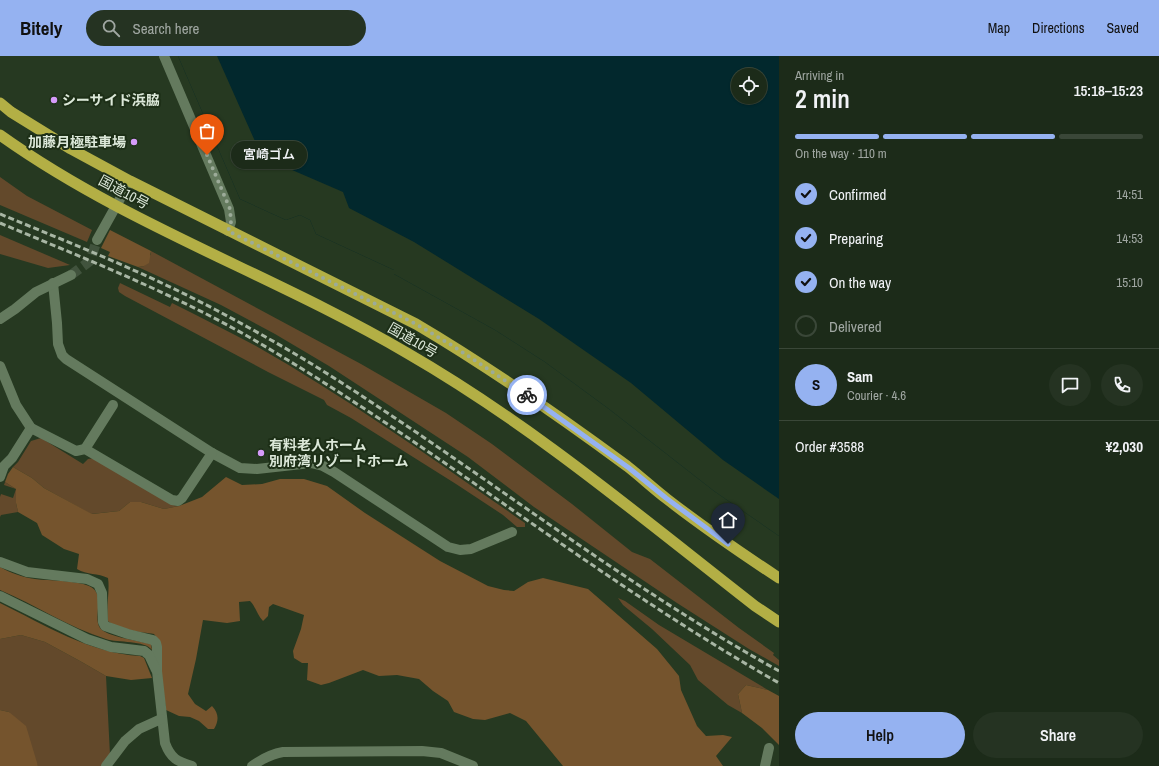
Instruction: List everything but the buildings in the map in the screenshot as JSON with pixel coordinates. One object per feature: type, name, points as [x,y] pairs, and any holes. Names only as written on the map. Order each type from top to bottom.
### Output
[{"type":"highway","name":"国道10号","points":[[0,103],[11,112],[71,149],[130,181],[416,324],[453,346],[546,407],[629,468],[718,537],[779,578]]},
{"type":"highway","name":"国道10号","points":[[0,135],[51,169],[116,205],[360,327],[407,352],[483,399],[590,476],[749,601],[779,622]]},
{"type":"street","points":[[164,56],[230,209],[231,222],[228,231]]},
{"type":"street","points":[[97,240],[130,181]]},
{"type":"street","points":[[0,319],[16,309],[36,292],[71,275]]},
{"type":"street","points":[[53,283],[58,323],[58,344],[62,355],[212,454],[240,468],[246,469],[311,463],[323,466],[448,547],[460,550],[471,549],[512,532]]},
{"type":"street","points":[[0,366],[16,404],[31,428],[76,451],[85,449],[172,500],[178,501],[182,498],[212,454]]},
{"type":"street","points":[[85,449],[113,405]]},
{"type":"street","points":[[0,477],[4,466],[12,458],[31,428]]},
{"type":"street","points":[[0,562],[27,572],[87,579],[98,584],[102,593],[103,622],[105,626],[128,634],[153,640],[156,643],[161,719],[165,743],[169,754],[178,761],[192,766]]},
{"type":"street","points":[[0,596],[87,639],[111,647],[144,651],[157,671]]},
{"type":"street","points":[[106,766],[125,741],[140,730],[161,719]]},
{"type":"street","points":[[766,766],[769,748]]},
{"type":"street","points":[[252,766],[272,754],[283,752],[414,751],[441,753],[473,766]]},
{"type":"shaded area","points":[[0,177],[27,196],[92,230],[87,242],[0,205]]},
{"type":"shaded area","points":[[110,230],[151,251],[149,263],[138,267],[108,256],[110,252],[101,248]]},
{"type":"shaded area","points":[[0,235],[70,265],[48,268],[0,254]]},
{"type":"shaded area","points":[[151,251],[361,364],[446,413],[492,444],[572,504],[632,552],[650,559],[739,628],[774,653],[773,655],[779,660],[779,666],[749,649],[677,603],[534,507],[468,457],[329,366],[275,334],[221,305],[138,267],[144,266],[151,254]]},
{"type":"shaded area","points":[[120,283],[170,307],[172,303],[224,329],[291,366],[426,454],[525,523],[525,527],[517,527],[503,515],[456,484],[351,418],[327,405],[324,400],[125,296],[119,292],[118,288]]},
{"type":"shaded area","points":[[41,438],[83,464],[88,459],[94,458],[173,505],[179,506],[164,509],[141,502],[130,502],[119,511],[91,514],[44,488],[32,478],[13,467],[18,462],[31,441]]},
{"type":"shaded area","points":[[13,467],[32,478],[44,488],[92,514],[119,511],[130,502],[141,502],[164,509],[179,506],[202,497],[226,477],[242,485],[262,484],[280,479],[304,479],[327,486],[365,513],[440,561],[488,586],[514,591],[528,582],[543,578],[588,589],[657,649],[679,676],[681,690],[697,726],[706,736],[723,735],[732,737],[716,756],[723,766],[563,766],[526,721],[510,713],[485,720],[473,719],[454,712],[448,701],[419,679],[397,675],[379,676],[363,670],[321,685],[307,680],[308,663],[302,663],[294,658],[293,651],[301,629],[304,615],[273,604],[269,607],[268,616],[263,621],[250,601],[239,602],[240,621],[227,623],[203,620],[188,694],[195,704],[206,711],[212,706],[216,711],[218,717],[216,726],[214,729],[208,729],[199,721],[190,717],[179,716],[166,710],[162,682],[162,657],[160,645],[154,634],[123,629],[108,621],[108,578],[77,569],[79,554],[64,549],[42,535],[37,523],[18,512],[16,503],[16,489],[5,482]]},
{"type":"shaded area","points":[[5,482],[16,489],[4,485]]},
{"type":"shaded area","points":[[16,489],[16,503],[18,512],[1,515],[0,517],[1,494],[13,498]]},
{"type":"shaded area","points":[[0,567],[30,578],[70,582],[89,586],[95,590],[97,595],[98,620],[99,626],[102,630],[118,637],[151,644],[152,650],[149,647],[138,643],[111,640],[92,634],[0,590]]},
{"type":"shaded area","points":[[618,598],[625,601],[659,625],[768,690],[746,685],[738,694],[742,713],[728,705],[698,680],[690,665],[652,629],[623,605]]},
{"type":"shaded area","points":[[0,603],[51,629],[85,644],[121,654],[140,656],[144,658],[152,678],[131,680],[106,676],[45,642],[21,635],[0,639]]},
{"type":"shaded area","points":[[21,635],[45,642],[106,676],[110,755],[103,766],[38,766],[9,712],[0,710],[0,639]]},
{"type":"shaded area","points":[[746,685],[768,690],[779,696],[779,745],[762,728],[742,713],[738,694]]},
{"type":"shaded area","points":[[0,710],[9,712],[26,726],[38,766],[0,766]]},
{"type":"water","points":[[178,56],[779,56],[779,536],[714,491],[609,409],[545,362],[495,330],[394,274],[394,270],[316,234],[310,220],[300,215],[286,220],[240,199]]},
{"type":"pier","points":[[178,56],[217,56],[262,157],[343,192],[349,208],[414,242],[539,319],[631,383],[723,460],[779,499],[779,536],[714,491],[609,409],[545,362],[495,330],[394,274],[394,270],[316,234],[310,220],[300,215],[286,220],[240,199]]},
{"type":"tunnel","points":[[71,275],[90,261],[97,240]]},
{"type":"railway","points":[[0,214],[109,259],[190,296],[283,347],[323,371],[437,446],[662,601],[779,671]]},
{"type":"railway","points":[[0,223],[165,294],[230,326],[261,344],[392,427],[647,602],[779,683]]},
{"type":"way so far","points":[[207,155],[230,209],[231,222],[228,231],[416,324],[453,346],[527,395]]},
{"type":"place","name":"シーサイド浜脇","points":[[54,100]]},
{"type":"place","name":"加藤月極駐車場","points":[[134,142]]},
{"type":"place","name":"宮崎ゴム","points":[[207,155]]},
{"type":"place","name":"有料老人ホーム 別府湾リゾートホーム","points":[[261,453]]},
{"type":"route","points":[[527,395],[546,407],[629,468],[666,498],[728,544]]}]
